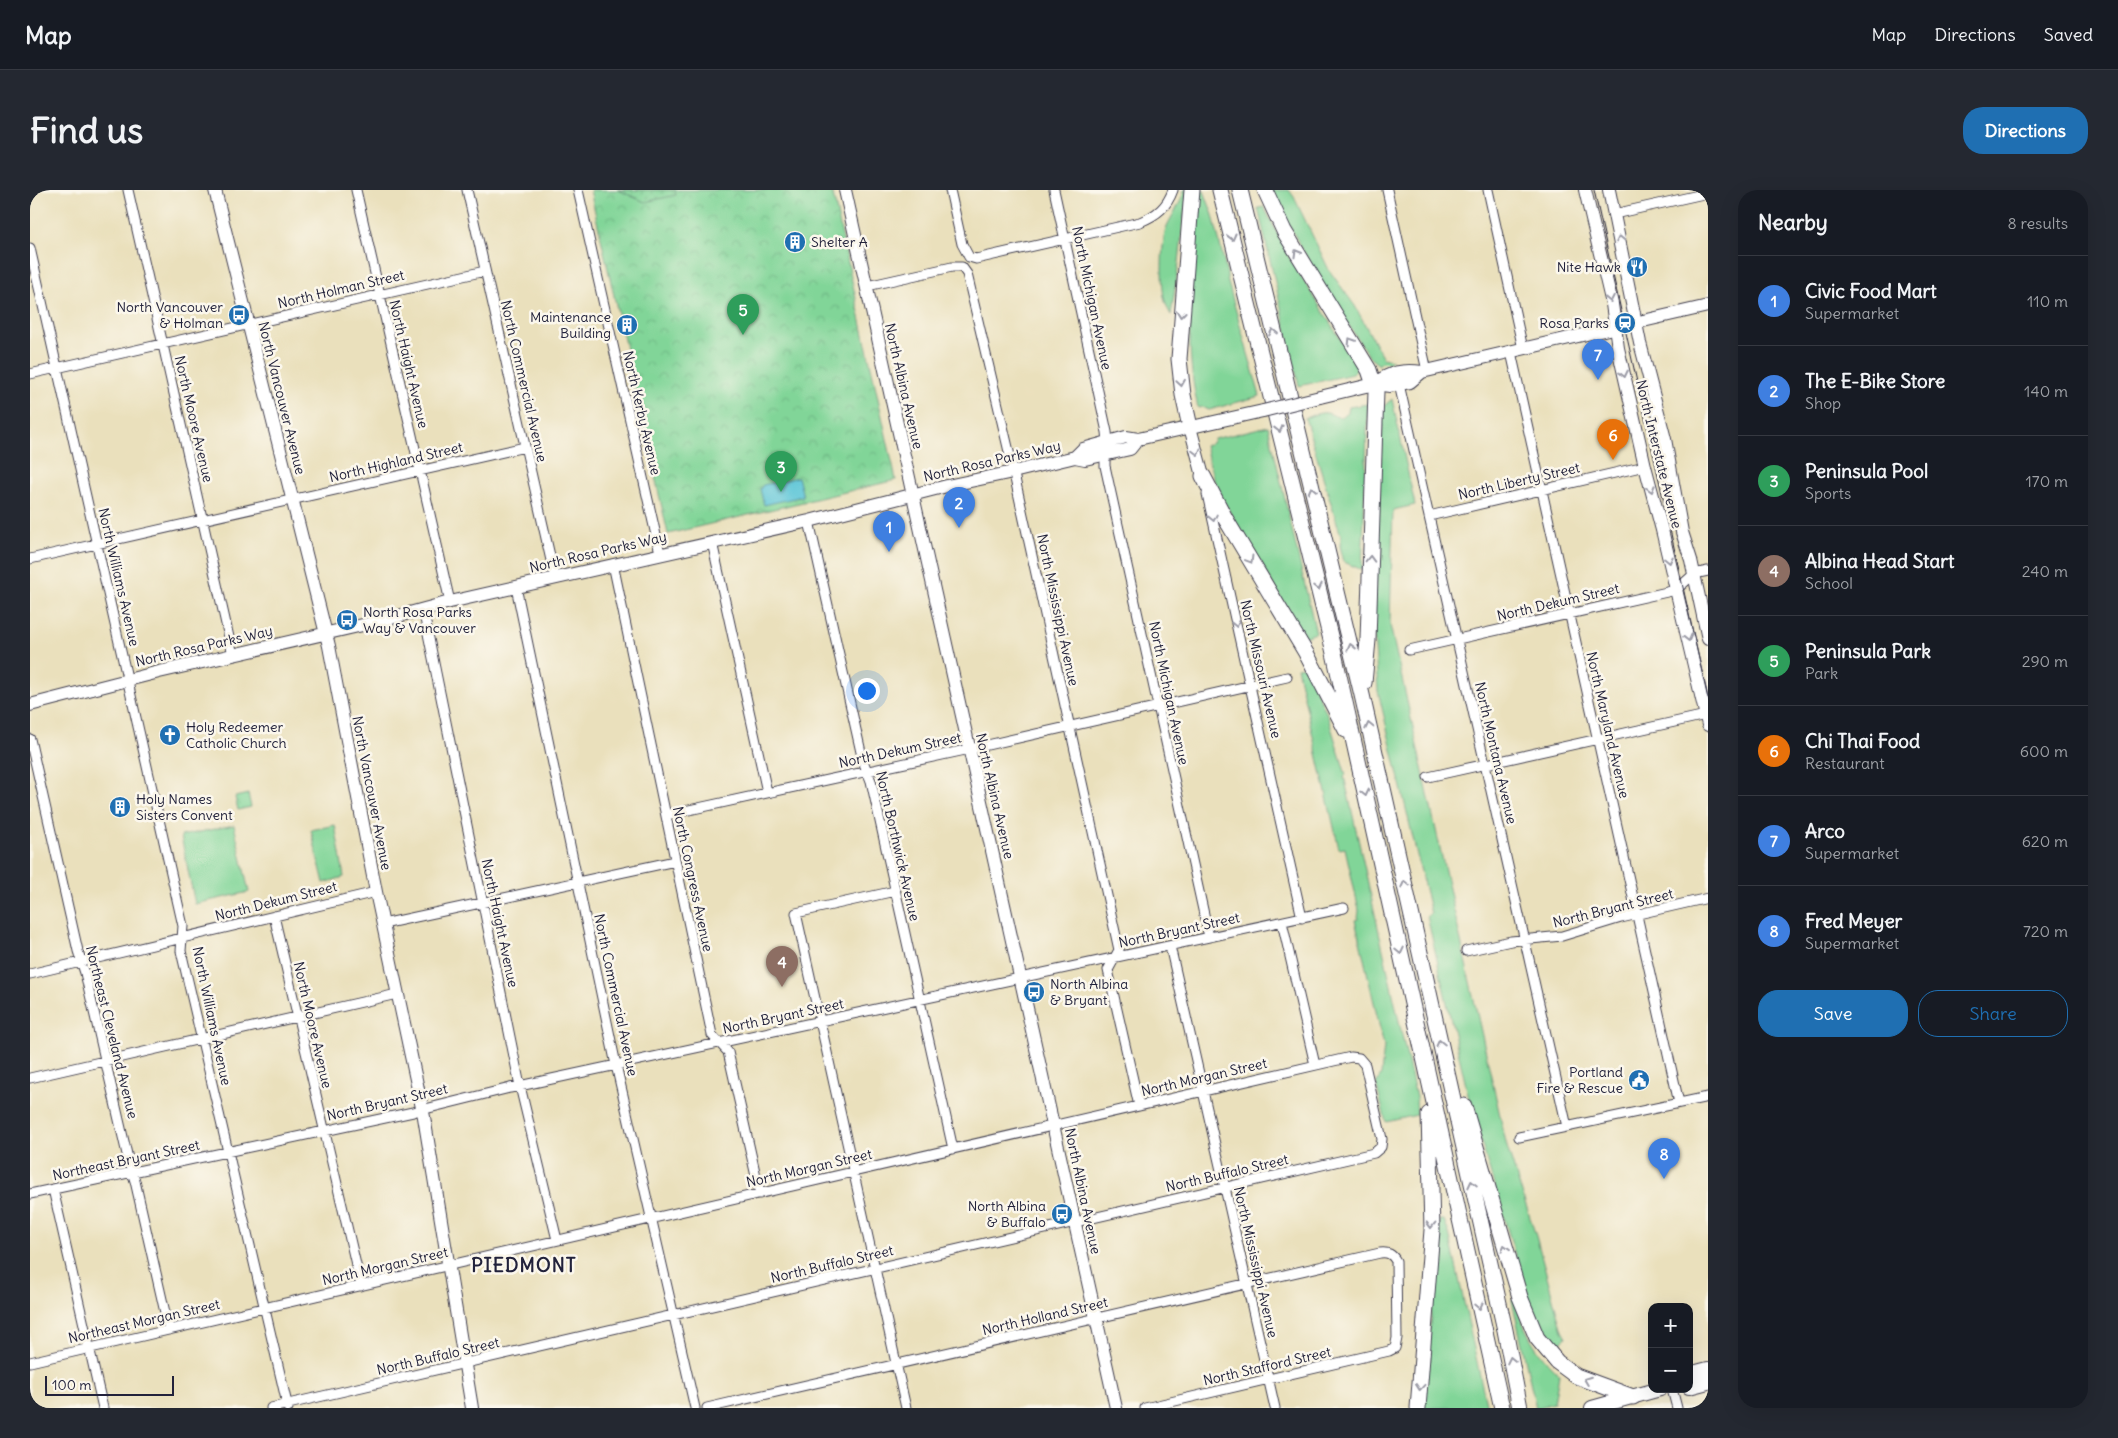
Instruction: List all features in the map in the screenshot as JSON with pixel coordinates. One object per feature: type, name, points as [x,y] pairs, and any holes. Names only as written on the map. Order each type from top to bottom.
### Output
[{"type":"highway","points":[[1190,427],[1180,375],[1179,338],[1190,230],[1192,190]]},
{"type":"highway","points":[[1220,190],[1313,564],[1502,1408]]},
{"type":"highway","points":[[1240,190],[1362,695],[1516,1383],[1520,1408]]},
{"type":"highway","points":[[1265,190],[1284,231],[1369,370],[1374,384],[1376,395],[1368,640],[1362,695]]},
{"type":"highway","points":[[1203,476],[1225,518],[1306,653],[1354,745]]},
{"type":"highway","points":[[1418,1408],[1432,1230],[1428,1078]]},
{"type":"highway","points":[[1451,1091],[1462,1100],[1520,1297],[1537,1338],[1557,1362],[1576,1376],[1633,1396]]},
{"type":"highway","points":[[1516,1383],[1529,1408]]},
{"type":"main road","points":[[1693,1373],[1708,1369]]},
{"type":"main road","points":[[1693,1386],[1708,1382]]},
{"type":"main road","points":[[1592,1408],[1648,1392]]},
{"type":"street","name":"North Moore Avenue","points":[[128,190],[232,655]]},
{"type":"street","name":"North Vancouver Avenue","points":[[215,190],[326,634],[376,892],[422,1109],[472,1408]]},
{"type":"street","name":"North Haight Avenue","points":[[356,190],[450,602]]},
{"type":"street","name":"North Commercial Avenue","points":[[467,190],[555,578]]},
{"type":"street","name":"North Kerby Avenue","points":[[578,190],[660,553]]},
{"type":"street","name":"North Albina Avenue","points":[[845,190],[1116,1408]]},
{"type":"street","points":[[950,190],[964,248],[970,258],[980,259],[1152,217],[1165,206],[1173,190]]},
{"type":"street","name":"North Michigan Avenue","points":[[1054,190],[1107,432],[1105,466],[1209,937]]},
{"type":"street","points":[[1387,190],[1425,371]]},
{"type":"street","name":"North Maryland Avenue","points":[[1488,190],[1541,490],[1680,1103]]},
{"type":"street","name":"North Interstate Avenue","points":[[1585,190],[1645,466],[1707,720]]},
{"type":"street","name":"North Interstate Avenue","points":[[1608,190],[1654,404],[1665,439],[1682,532],[1694,574],[1708,639]]},
{"type":"street","points":[[1614,214],[1708,193]]},
{"type":"street","name":"North Williams Avenue","points":[[30,248],[183,926],[181,951],[288,1406]]},
{"type":"street","name":"North Mississippi Avenue","points":[[866,286],[945,268],[960,267],[964,268],[971,288],[1119,950],[1108,970],[1139,1106]]},
{"type":"street","name":"North Holman Street","points":[[30,374],[485,271]]},
{"type":"street","name":"North Rosa Parks Way","points":[[1374,384],[1387,374],[1408,370],[1425,371],[1708,306]]},
{"type":"street","name":"North Rosa Parks Way","points":[[30,705],[232,655],[326,634],[450,602],[660,553],[809,521],[913,494],[1075,457],[1085,459],[1106,448],[1130,449],[1138,439],[1374,384],[1390,386],[1410,382],[1425,371]]},
{"type":"street","name":"North Montana Avenue","points":[[1400,384],[1567,1127]]},
{"type":"street","name":"North Missouri Avenue","points":[[1190,427],[1203,476],[1302,918]]},
{"type":"street","name":"North Highland Street","points":[[30,559],[525,447]]},
{"type":"street","name":"North Liberty Street","points":[[1429,516],[1645,466]]},
{"type":"street","name":"North Borthwick Avenue","points":[[809,521],[862,761],[871,781],[953,1149]]},
{"type":"street","points":[[712,542],[767,792]]},
{"type":"street","name":"North Congress Avenue","points":[[613,564],[712,1035],[728,1052],[760,1194]]},
{"type":"street","name":"North Dekum Street","points":[[1409,650],[1676,590],[1694,574],[1708,571]]},
{"type":"street","name":"North Commercial Avenue","points":[[516,587],[616,1065],[695,1408]]},
{"type":"street","name":"North Haight Avenue","points":[[423,609],[520,1086],[557,1240]]},
{"type":"street","name":"North Dekum Street","points":[[666,815],[970,749],[1287,677]]},
{"type":"street","points":[[1428,777],[1598,739],[1707,720]]},
{"type":"street","name":"Northeast Cleveland Avenue","points":[[30,739],[169,1330]]},
{"type":"street","points":[[383,924],[675,861]]},
{"type":"street","points":[[895,891],[796,913],[906,1408]]},
{"type":"street","name":"North Dekum Street","points":[[30,974],[376,892]]},
{"type":"street","name":"North Bryant Street","points":[[1466,951],[1511,941],[1562,936],[1636,914],[1708,898]]},
{"type":"street","name":"North Bryant Street","points":[[228,1152],[616,1065],[1344,908]]},
{"type":"street","name":"North Moore Avenue","points":[[274,916],[361,1286]]},
{"type":"street","points":[[1282,922],[1315,1065]]},
{"type":"street","name":"North Mississippi Avenue","points":[[1170,946],[1275,1408]]},
{"type":"street","points":[[30,1078],[397,994]]},
{"type":"street","name":"North Morgan Street","points":[[265,1308],[1351,1057],[1359,1058],[1365,1065],[1382,1139],[1381,1147]]},
{"type":"street","points":[[1519,1137],[1708,1097]]},
{"type":"street","name":"North Buffalo Street","points":[[271,1408],[288,1406],[674,1314],[1374,1153],[1381,1147]]},
{"type":"street","name":"Northeast Bryant Street","points":[[30,1194],[228,1152]]},
{"type":"street","points":[[53,1189],[103,1408]]},
{"type":"street","name":"North Holland Street","points":[[707,1408],[1380,1252],[1389,1253],[1396,1261],[1397,1338],[1395,1348]]},
{"type":"street","name":"Northeast Morgan Street","points":[[30,1362],[265,1308]]},
{"type":"street","name":"North Stafford Street","points":[[1145,1408],[1389,1351],[1395,1348]]},
{"type":"street","points":[[1673,1393],[1677,1408]]},
{"type":"green space","points":[[590,190],[832,190],[896,480],[668,534]]},
{"type":"green space","points":[[618,190],[675,190],[676,195],[645,202]]},
{"type":"green space","points":[[1184,190],[1187,190],[1171,315],[1165,302],[1163,290],[1162,261],[1164,241],[1167,226]]},
{"type":"green space","points":[[1270,190],[1289,190],[1294,197],[1329,270],[1355,306],[1383,358],[1392,360],[1388,363],[1381,362],[1379,365],[1370,358],[1319,280]]},
{"type":"green space","points":[[1204,191],[1213,215],[1227,279],[1260,396],[1209,410],[1202,407],[1198,408],[1190,354],[1190,300],[1198,192]]},
{"type":"green space","points":[[1264,207],[1289,257],[1356,364],[1357,369],[1353,374],[1299,386],[1258,208]]},
{"type":"green space","points":[[1392,399],[1415,505],[1393,510],[1390,625],[1507,1147],[1536,1236],[1562,1331],[1566,1338],[1552,1350],[1533,1314],[1468,1095],[1427,916],[1431,914],[1378,691],[1374,634],[1376,557],[1383,412],[1385,405]]},
{"type":"green space","points":[[1368,404],[1362,570],[1344,562],[1340,546],[1341,536],[1305,418],[1324,413],[1341,417],[1348,412],[1349,407]]},
{"type":"green space","points":[[1268,426],[1316,633],[1304,637],[1219,494],[1205,446],[1212,443],[1214,439]]},
{"type":"green space","points":[[1305,666],[1327,714],[1346,775],[1344,776],[1416,1097],[1417,1115],[1386,1122],[1376,1084],[1381,1075],[1384,1046],[1355,920],[1358,919],[1359,910],[1345,848],[1339,849],[1297,667]]},
{"type":"green space","points":[[248,794],[251,807],[238,810],[235,797]]},
{"type":"green space","points":[[234,825],[249,892],[195,904],[181,836]]},
{"type":"green space","points":[[335,825],[344,877],[324,883],[311,830]]},
{"type":"green space","points":[[1439,1220],[1444,1220],[1449,1233],[1487,1408],[1423,1408]]},
{"type":"green space","points":[[1515,1299],[1531,1340],[1559,1374],[1554,1403],[1536,1408],[1512,1300]]},
{"type":"water","points":[[798,477],[803,496],[764,505],[760,489],[763,485]]},
{"type":"tram line","points":[[1594,190],[1708,699]]},
{"type":"place","name":"Shelter A","points":[[795,242]]},
{"type":"place","name":"Nite Hawk","points":[[1637,267]]},
{"type":"place","name":"North Vancouver & Holman","points":[[239,315]]},
{"type":"place","name":"Rosa Parks","points":[[1625,323]]},
{"type":"place","name":"Maintenance Building","points":[[627,325]]},
{"type":"place","name":"Peninsula Park","points":[[743,335]]},
{"type":"place","name":"Arco","points":[[1598,380]]},
{"type":"place","name":"Chi Thai Food","points":[[1613,460]]},
{"type":"place","name":"Peninsula Pool","points":[[781,492]]},
{"type":"place","name":"The E-Bike Store","points":[[959,528]]},
{"type":"place","name":"Civic Food Mart","points":[[889,552]]},
{"type":"place","name":"North Rosa Parks Way & Vancouver","points":[[347,620]]},
{"type":"place","name":"Holy Redeemer Catholic Church","points":[[170,735]]},
{"type":"place","name":"Holy Names Sisters Convent","points":[[120,807]]},
{"type":"place","name":"Albina Head Start","points":[[782,987]]},
{"type":"place","name":"North Albina & Bryant","points":[[1034,992]]},
{"type":"place","name":"Portland Fire & Rescue","points":[[1639,1080]]},
{"type":"place","name":"Fred Meyer","points":[[1664,1179]]},
{"type":"place","name":"North Albina & Buffalo","points":[[1062,1214]]},
{"type":"district","name":"PIEDMONT","points":[[524,1265]]}]
